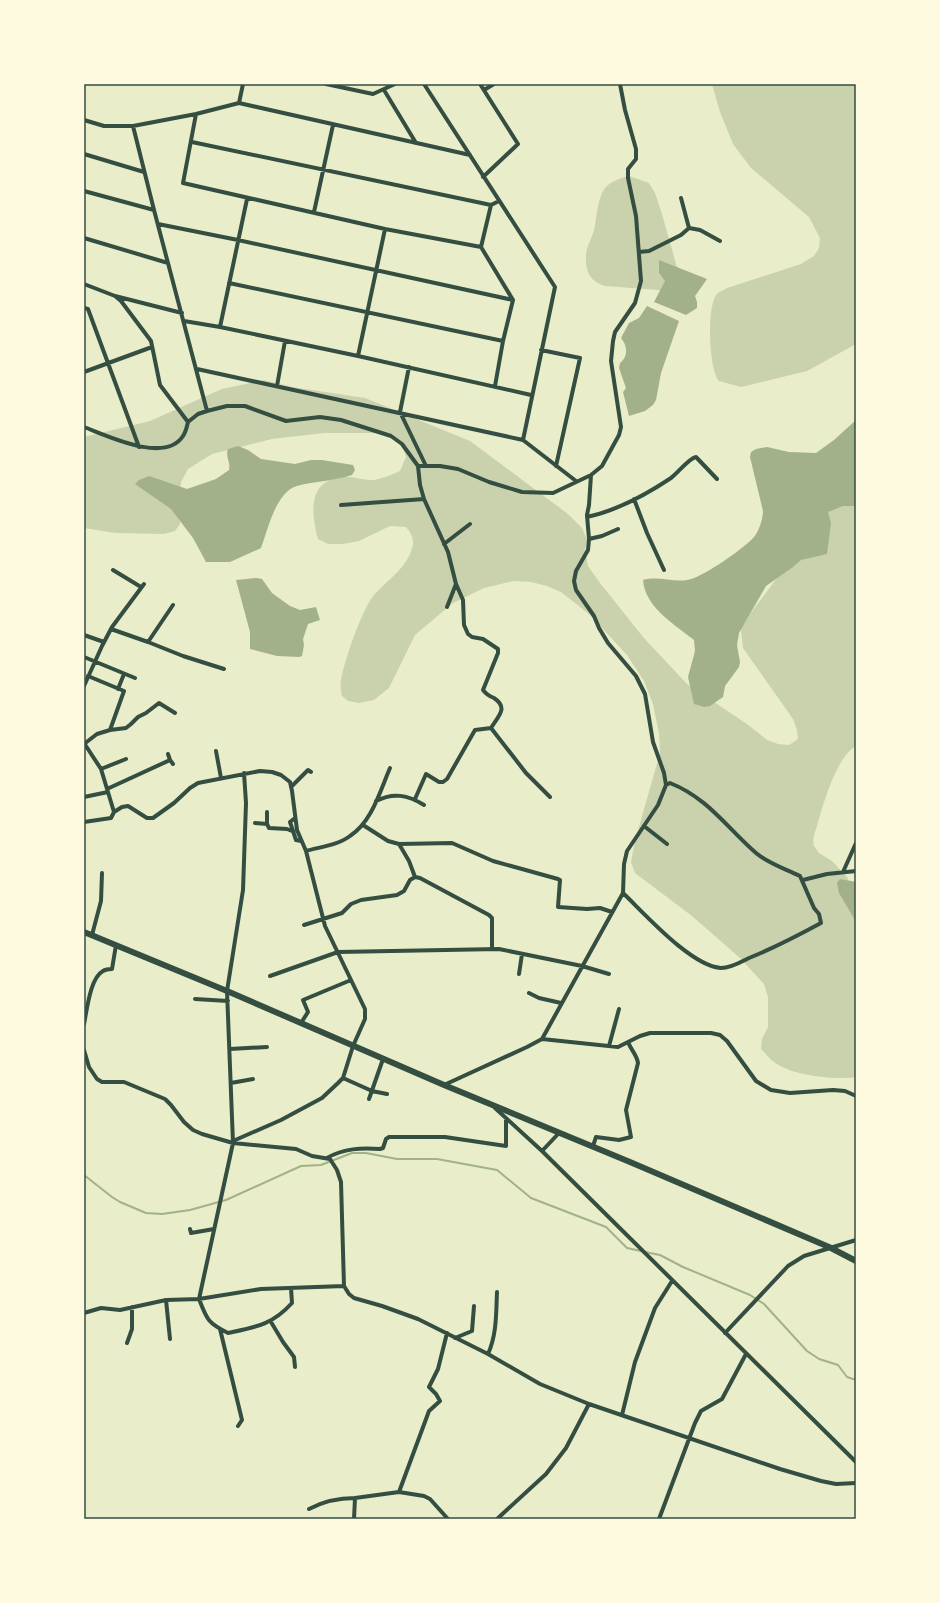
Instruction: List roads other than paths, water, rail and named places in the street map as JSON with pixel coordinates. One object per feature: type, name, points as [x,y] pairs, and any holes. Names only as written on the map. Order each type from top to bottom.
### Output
[{"type":"highway","points":[[84,932],[228,991],[444,1085],[593,1146],[829,1247],[856,1262]]},
{"type":"street","points":[[239,103],[243,84]]},
{"type":"street","points":[[326,84],[373,94],[395,84]]},
{"type":"street","points":[[424,84],[498,201],[555,287],[523,440]]},
{"type":"street","points":[[480,84],[518,144],[483,177]]},
{"type":"street","points":[[484,90],[494,84]]},
{"type":"street","points":[[418,466],[440,466],[458,469],[489,482],[522,492],[553,493],[591,475],[602,466],[619,435],[621,427],[611,361],[613,341],[615,332],[635,303],[641,281],[640,252],[636,216],[628,178],[628,169],[636,159],[636,149],[625,110],[620,84]]},
{"type":"street","points":[[384,90],[416,143]]},
{"type":"street","points":[[84,120],[104,126],[133,126],[196,114],[239,103],[470,155]]},
{"type":"street","points":[[196,114],[183,184],[247,199],[481,247]]},
{"type":"street","points":[[314,212],[333,125]]},
{"type":"street","points":[[133,126],[207,411]]},
{"type":"street","points":[[192,142],[491,205],[498,201]]},
{"type":"street","points":[[84,154],[144,172]]},
{"type":"street","points":[[84,191],[154,210]]},
{"type":"street","points":[[680,198],[689,228]]},
{"type":"street","points":[[220,327],[247,199]]},
{"type":"street","points":[[491,205],[481,247],[513,300],[494,386]]},
{"type":"street","points":[[158,224],[513,300]]},
{"type":"street","points":[[358,356],[385,228]]},
{"type":"street","points":[[640,252],[649,251],[682,235],[689,228]]},
{"type":"street","points":[[689,228],[700,230],[720,241]]},
{"type":"street","points":[[84,238],[168,263]]},
{"type":"street","points":[[229,283],[503,341]]},
{"type":"street","points":[[84,284],[115,296],[182,313]]},
{"type":"street","points":[[115,296],[121,301],[151,341],[160,386],[188,422]]},
{"type":"street","points":[[84,308],[88,309],[139,447]]},
{"type":"street","points":[[184,321],[220,327],[409,367],[531,396]]},
{"type":"street","points":[[277,386],[285,341]]},
{"type":"street","points":[[84,372],[152,347]]},
{"type":"street","points":[[541,350],[580,358],[556,466]]},
{"type":"street","points":[[409,367],[400,412],[426,466]]},
{"type":"street","points":[[197,369],[523,440],[576,481]]},
{"type":"street","points":[[84,427],[139,447],[165,448],[176,444],[184,436],[188,422],[198,414],[227,406],[245,406],[286,421],[320,417],[342,420],[391,436],[402,444],[418,466],[420,485],[424,499],[448,552],[456,584],[463,600],[464,625],[468,634],[472,637],[483,639],[498,649],[498,653],[483,690],[486,694],[500,702],[502,706],[502,710],[491,728]]},
{"type":"street","points":[[587,517],[597,515],[634,499],[679,472],[693,458],[696,457],[717,479]]},
{"type":"street","points":[[542,1039],[623,893],[624,864],[627,851],[658,805],[666,785],[664,773],[653,742],[645,694],[636,676],[608,643],[594,616],[576,590],[574,581],[576,571],[588,550],[589,539],[587,517],[591,475]]},
{"type":"street","points":[[341,505],[424,499]]},
{"type":"street","points":[[634,499],[647,533],[664,570]]},
{"type":"street","points":[[444,544],[470,524]]},
{"type":"street","points":[[589,539],[602,536],[618,529]]},
{"type":"street","points":[[84,686],[111,629],[142,586],[113,570]]},
{"type":"street","points":[[447,607],[456,584]]},
{"type":"street","points":[[148,642],[172,606]]},
{"type":"street","points":[[111,629],[183,656],[224,669]]},
{"type":"street","points":[[84,635],[104,642]]},
{"type":"street","points":[[84,657],[135,678]]},
{"type":"street","points":[[118,689],[124,674]]},
{"type":"street","points":[[88,676],[124,691],[110,730]]},
{"type":"street","points":[[114,812],[100,769],[84,744],[97,734],[110,730],[126,728],[138,717],[159,703],[174,713]]},
{"type":"street","points":[[491,728],[526,773],[550,797]]},
{"type":"street","points":[[415,799],[426,774],[439,782],[443,782],[447,779],[476,730],[491,728]]},
{"type":"street","points":[[216,751],[221,778]]},
{"type":"street","points":[[168,754],[173,764]]},
{"type":"street","points":[[100,769],[126,759]]},
{"type":"street","points":[[84,797],[108,791],[170,760]]},
{"type":"street","points":[[306,851],[339,842],[350,836],[363,825],[376,801],[390,768]]},
{"type":"street","points":[[291,787],[308,770],[311,772]]},
{"type":"street","points":[[84,822],[111,818],[114,812],[122,807],[128,806],[147,818],[153,818],[198,783],[244,773],[260,771],[272,772],[281,775],[290,782],[297,830],[306,851],[324,919],[364,1010],[365,1019],[353,1046],[343,1078],[322,1098],[281,1120],[233,1142]]},
{"type":"street","points":[[244,773],[246,803],[243,890],[228,991],[233,1142],[199,1299],[206,1316],[212,1325],[228,1333],[271,1322],[282,1314],[292,1303],[291,1288]]},
{"type":"street","points":[[623,893],[670,939],[695,958],[706,964],[721,968],[733,965],[758,954],[820,923],[819,914],[814,908],[800,876],[756,854],[697,796],[670,783],[666,785]]},
{"type":"street","points":[[376,801],[393,794],[415,799],[424,805]]},
{"type":"street","points":[[267,812],[267,824],[269,828],[287,829],[292,831]]},
{"type":"street","points":[[295,818],[290,822],[292,831],[296,840],[301,840]]},
{"type":"street","points":[[255,823],[267,824]]},
{"type":"street","points":[[363,825],[388,841],[399,844],[452,843],[493,861],[558,879],[560,880],[558,907],[587,909],[600,908],[612,912]]},
{"type":"street","points":[[644,826],[667,844]]},
{"type":"street","points":[[843,872],[856,842]]},
{"type":"street","points":[[399,844],[409,861],[415,877]]},
{"type":"street","points":[[803,880],[856,871]]},
{"type":"street","points":[[92,935],[101,901],[102,873]]},
{"type":"street","points":[[304,925],[342,913],[351,904],[360,900],[397,895],[404,891],[410,880],[415,877],[420,878],[489,915],[493,921],[492,949]]},
{"type":"street","points":[[84,1024],[86,1009],[97,976],[104,970],[112,969],[116,945]]},
{"type":"street","points":[[270,976],[338,952],[492,949],[582,966],[608,974]]},
{"type":"street","points":[[519,974],[522,954]]},
{"type":"street","points":[[301,1023],[308,1012],[303,1000],[351,980]]},
{"type":"street","points":[[529,993],[539,998],[561,1003]]},
{"type":"street","points":[[195,999],[228,1001]]},
{"type":"street","points":[[609,1046],[619,1009]]},
{"type":"street","points":[[444,1085],[542,1039],[618,1047],[640,1036],[650,1033],[711,1033],[720,1035],[727,1041],[756,1081],[771,1090],[790,1093],[834,1090],[845,1091],[856,1096]]},
{"type":"street","points":[[593,1146],[596,1137],[619,1140],[631,1137],[626,1110],[638,1063],[637,1056],[631,1049],[628,1042]]},
{"type":"street","points":[[230,1049],[266,1047]]},
{"type":"street","points":[[84,1050],[89,1067],[97,1079],[102,1082],[124,1082],[165,1099],[184,1122],[193,1130],[202,1134],[233,1142],[296,1150],[312,1156],[328,1158],[341,1151],[356,1148],[380,1149],[383,1148],[386,1139],[389,1137],[445,1137],[506,1146],[506,1118]]},
{"type":"street","points":[[369,1099],[384,1059]]},
{"type":"street","points":[[343,1078],[372,1091],[387,1094]]},
{"type":"street","points":[[231,1083],[253,1079]]},
{"type":"street","points":[[490,1104],[542,1151],[856,1462]]},
{"type":"street","points":[[542,1151],[559,1133]]},
{"type":"street","points":[[328,1158],[334,1164],[341,1182],[344,1286],[349,1294],[354,1298],[418,1319],[488,1354],[540,1384],[589,1404],[689,1439],[821,1481],[836,1484],[856,1483]]},
{"type":"street","points":[[190,1229],[190,1233],[214,1229]]},
{"type":"street","points":[[725,1333],[788,1266],[804,1256],[829,1247],[856,1240]]},
{"type":"street","points":[[622,1415],[635,1362],[656,1308],[672,1281]]},
{"type":"street","points":[[84,1313],[101,1308],[120,1310],[166,1300],[199,1299],[261,1289],[344,1286]]},
{"type":"street","points":[[488,1354],[495,1333],[497,1292]]},
{"type":"street","points":[[166,1300],[170,1339]]},
{"type":"street","points":[[455,1338],[472,1331],[474,1306]]},
{"type":"street","points":[[127,1343],[132,1329],[132,1307]]},
{"type":"street","points":[[271,1322],[294,1357],[295,1367]]},
{"type":"street","points":[[220,1329],[242,1420],[238,1426]]},
{"type":"street","points":[[399,1492],[429,1411],[440,1401],[429,1387],[438,1369],[447,1333]]},
{"type":"street","points":[[659,1519],[701,1411],[722,1400],[746,1354]]},
{"type":"street","points":[[498,1519],[546,1474],[566,1448],[589,1404]]},
{"type":"street","points":[[309,1509],[338,1498],[355,1498],[399,1492],[424,1496],[430,1499],[448,1519]]},
{"type":"street","points":[[354,1519],[355,1498]]},
{"type":"waterway","points":[[84,1175],[120,1202],[146,1213],[162,1214],[190,1210],[226,1200],[301,1166],[321,1165],[352,1153],[366,1153],[397,1159],[437,1159],[497,1170],[531,1198],[606,1227],[627,1248],[641,1251]]},
{"type":"waterway","points":[[645,1252],[660,1255],[683,1267],[750,1295],[764,1304],[807,1351],[819,1359],[838,1365],[847,1377],[856,1380]]}]
